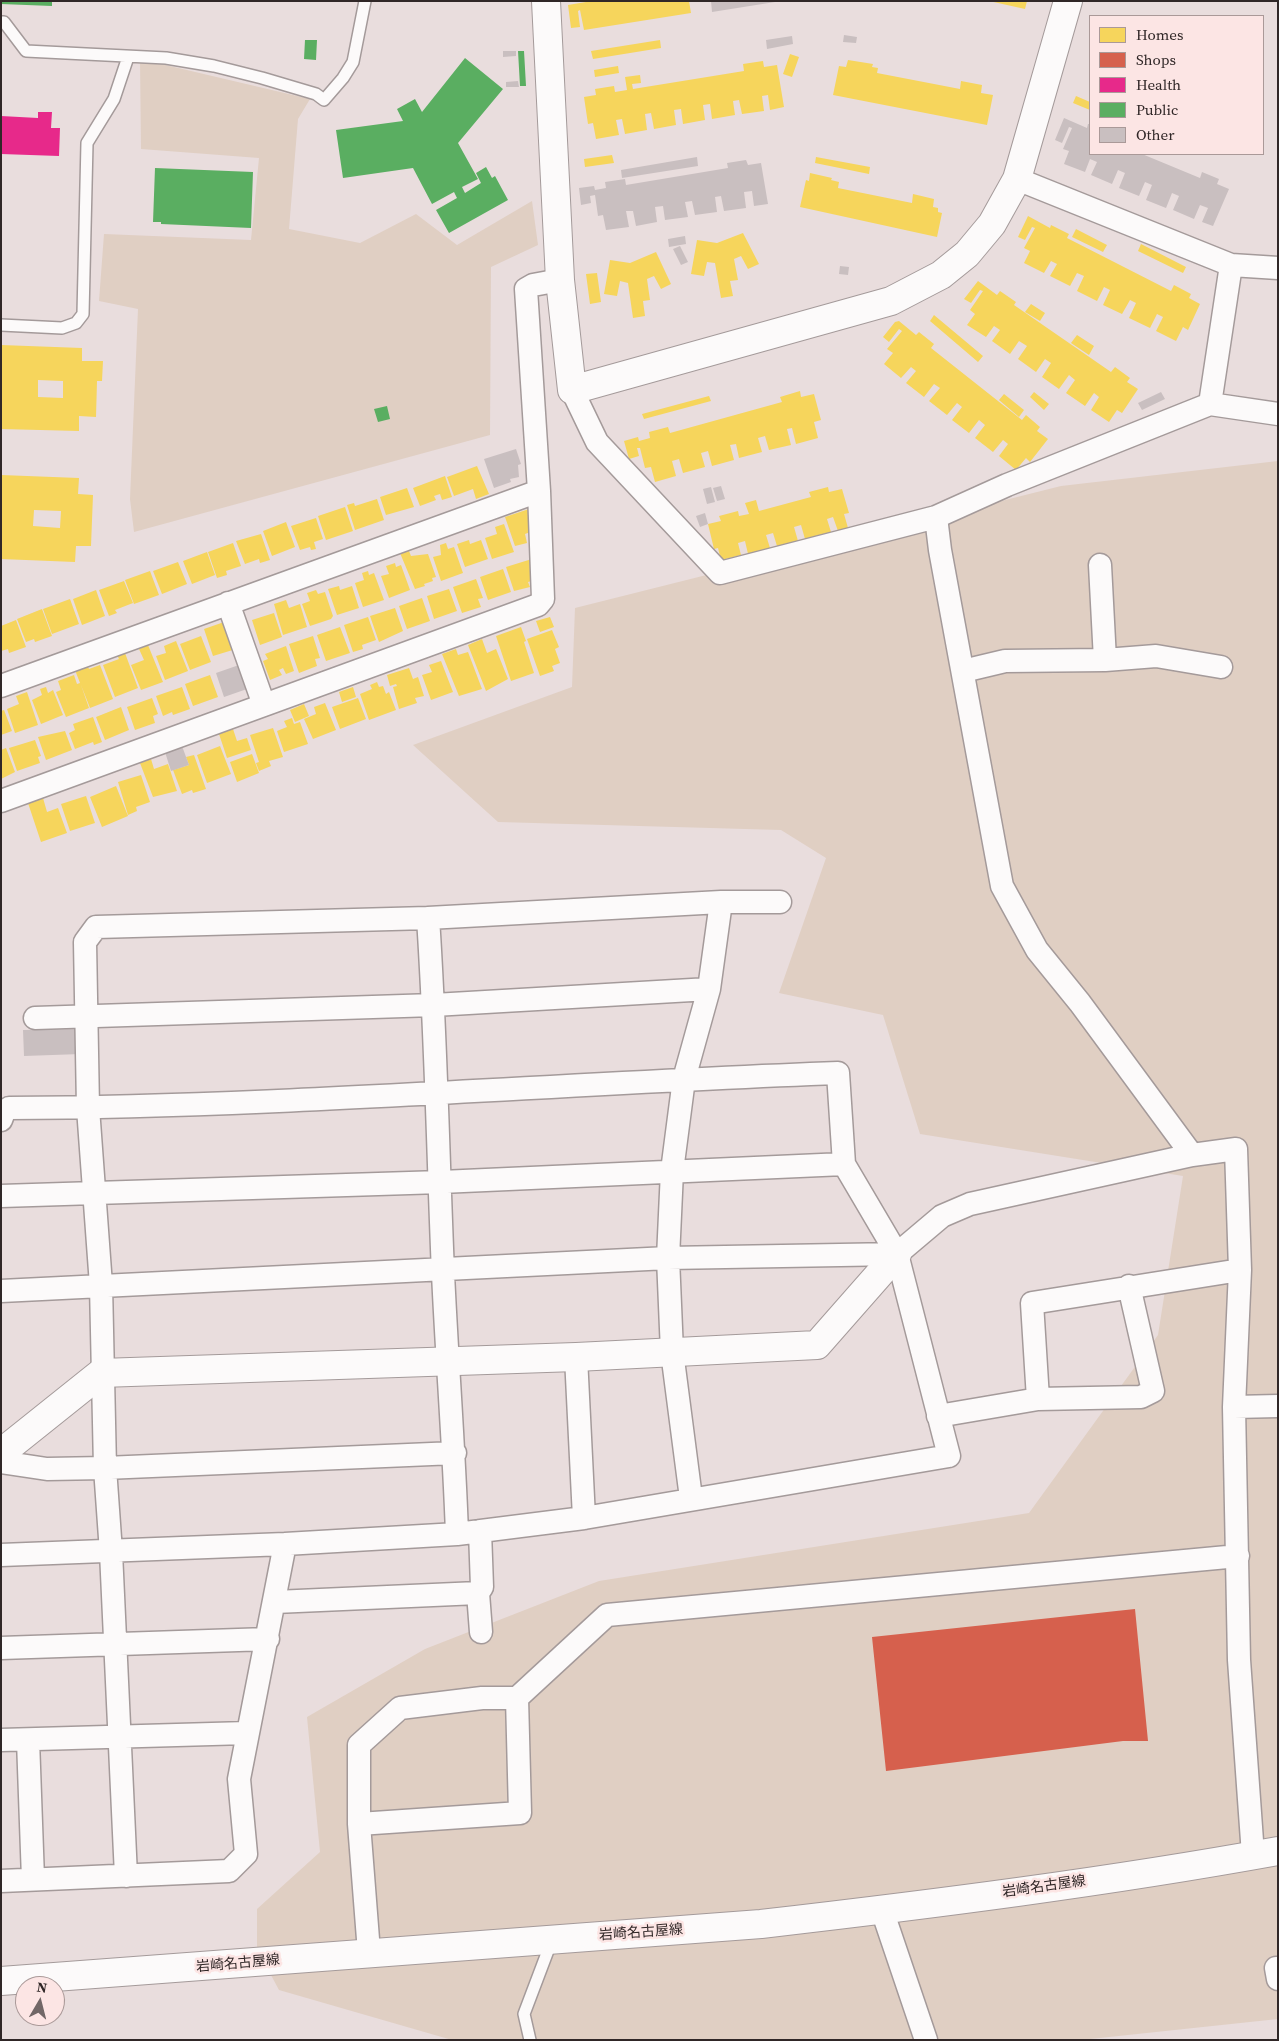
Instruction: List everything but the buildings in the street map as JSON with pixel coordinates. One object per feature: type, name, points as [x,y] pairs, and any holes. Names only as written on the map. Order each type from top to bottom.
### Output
[{"type":"street","points":[[546,1],[560,280],[572,390],[597,442],[720,573],[936,517],[1007,485],[1210,404],[1278,414]]},
{"type":"street","points":[[572,390],[891,301],[941,275],[967,254],[992,224],[1017,179],[1068,1]]},
{"type":"street","points":[[1017,179],[1231,265],[1278,268]]},
{"type":"street","points":[[1210,404],[1231,265]]},
{"type":"street","points":[[1,801],[538,605],[543,599],[539,491],[526,289],[533,285],[560,280]]},
{"type":"street","points":[[1,686],[539,491]]},
{"type":"street","points":[[936,517],[1002,886],[1037,950],[1080,1003],[1192,1155]]},
{"type":"street","points":[[1100,565],[1105,660]]},
{"type":"street","points":[[228,603],[264,705]]},
{"type":"street","points":[[963,671],[1005,661],[1105,660],[1156,656],[1221,667]]},
{"type":"street","points":[[691,1498],[672,1352],[668,1258],[672,1171],[684,1078],[708,989],[721,902]]},
{"type":"street","points":[[126,1876],[118,1737],[111,1552],[105,1468],[100,1285],[88,1108],[88,1016],[85,942],[96,927],[428,918],[721,902],[780,902]]},
{"type":"street","points":[[428,918],[434,1005],[443,1271],[455,1453],[457,1534]]},
{"type":"street","points":[[35,1018],[434,1005],[708,989]]},
{"type":"street","points":[[1,1120],[4,1112],[9,1108],[88,1108],[436,1094],[684,1078],[838,1073],[844,1164],[897,1254],[949,1456],[691,1498],[584,1518],[457,1534],[285,1544],[1,1556]]},
{"type":"street","points":[[1,1453],[101,1373],[576,1357],[817,1345],[897,1254],[942,1216],[970,1204],[1192,1155],[1236,1148],[1240,1270],[1234,1407],[1239,1660],[1265,1853]]},
{"type":"street","points":[[1,1196],[93,1195],[441,1182],[844,1164]]},
{"type":"street","points":[[1,1291],[100,1285],[443,1271],[668,1258],[897,1254]]},
{"type":"street","points":[[1038,1399],[1032,1303],[1129,1286],[1240,1270]]},
{"type":"street","points":[[938,1416],[1038,1399],[1141,1397],[1153,1390],[1129,1286]]},
{"type":"street","points":[[576,1357],[584,1518]]},
{"type":"street","points":[[1234,1407],[1278,1406]]},
{"type":"street","points":[[1,1462],[47,1469],[105,1468],[455,1453]]},
{"type":"street","points":[[480,1531],[482,1587],[478,1593],[481,1632]]},
{"type":"street","points":[[1,1880],[229,1871],[246,1854],[240,1779],[247,1733],[268,1639],[285,1544]]},
{"type":"street","points":[[369,1952],[359,1824],[359,1746],[400,1708],[482,1698],[517,1698],[607,1615],[1238,1556]]},
{"type":"street","points":[[275,1602],[478,1593]]},
{"type":"street","points":[[1,1648],[268,1639]]},
{"type":"street","points":[[359,1824],[520,1813],[517,1698]]},
{"type":"street","points":[[1,1740],[247,1733]]},
{"type":"street","points":[[28,1740],[33,1879]]},
{"type":"street","name":"岩崎名古屋線","points":[[1,1981],[761,1924],[882,1910],[1175,1870],[1265,1853]]},
{"type":"street","points":[[882,1910],[926,2040]]},
{"type":"street","points":[[1278,1968],[1276,1968],[1278,1978]]},
{"type":"lane","points":[[1,22],[4,22],[26,51],[166,58],[214,66],[316,94],[324,100],[344,78],[353,62],[365,1]]},
{"type":"lane","points":[[1,325],[62,328],[76,322],[83,314],[87,143],[114,99],[128,57]]},
{"type":"lane","points":[[530,2040],[524,2014],[552,1940]]},
{"type":"shaded area","points":[[140,59],[310,99],[298,119],[289,229],[360,243],[416,214],[457,245],[532,201],[538,245],[491,267],[490,435],[134,532],[130,499],[138,309],[99,301],[104,234],[251,240],[259,158],[141,149]]},
{"type":"shaded area","points":[[1278,461],[1278,2019],[1081,2040],[452,2040],[279,1990],[257,1949],[257,1909],[320,1852],[307,1717],[425,1649],[599,1581],[1029,1513],[1158,1335],[1183,1176],[920,1134],[883,1015],[779,993],[826,858],[781,830],[498,822],[413,745],[572,687],[575,608],[1061,486]]}]
